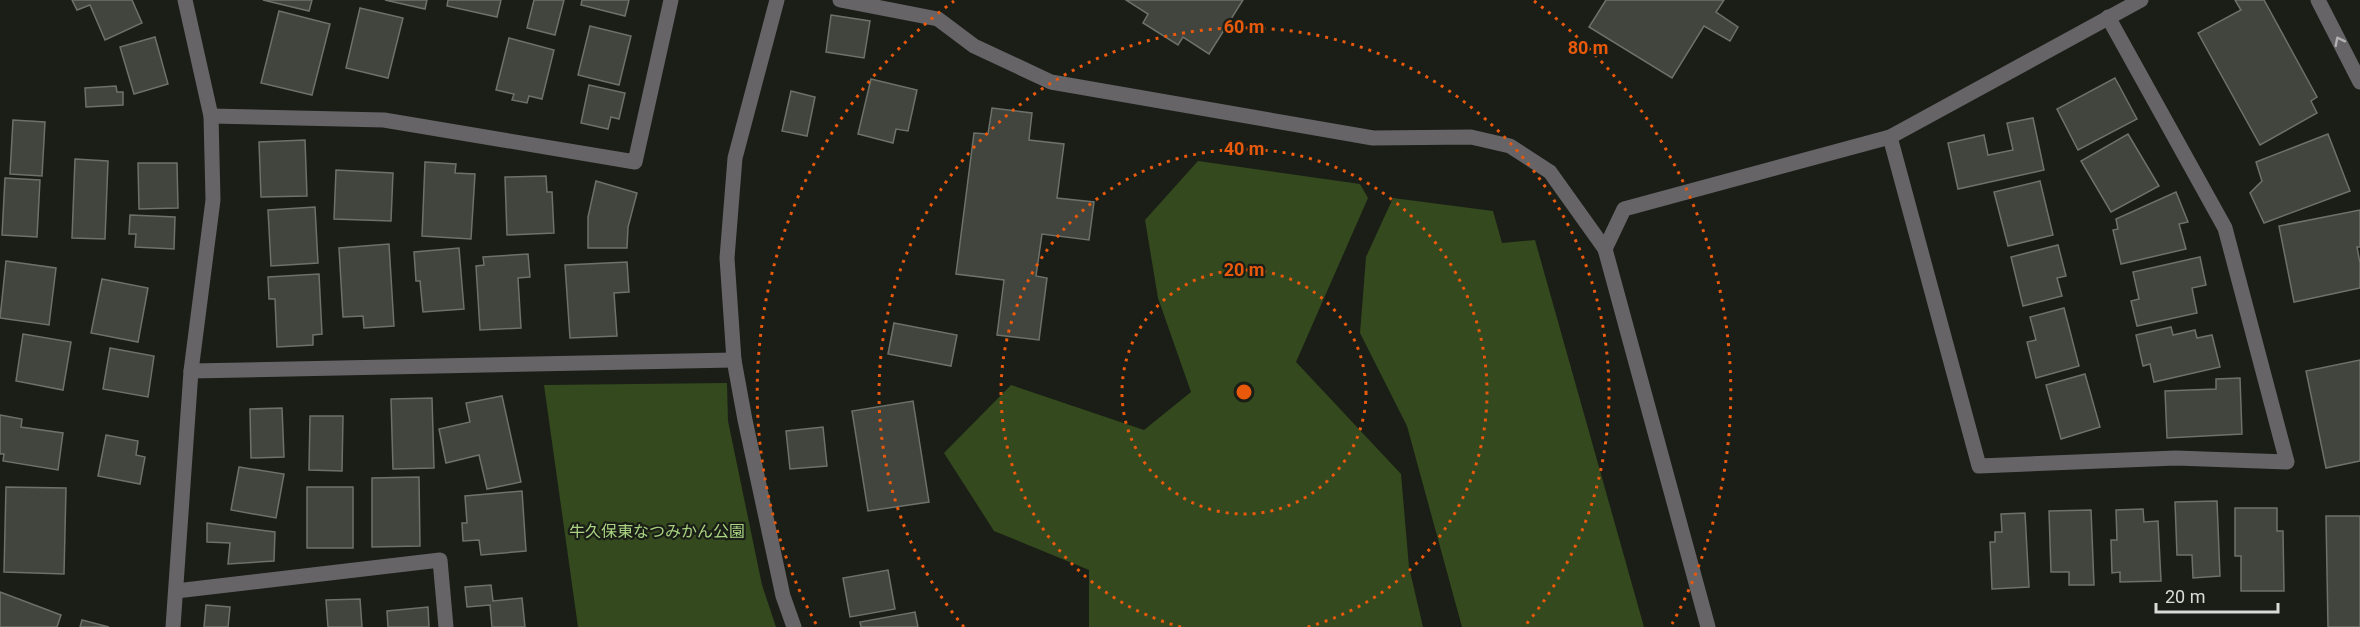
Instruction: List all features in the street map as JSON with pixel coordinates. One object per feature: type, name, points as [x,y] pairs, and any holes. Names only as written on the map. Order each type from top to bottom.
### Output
[{"type":"street","points":[[173,627],[191,371],[213,200],[211,116],[185,0]]},
{"type":"street","points":[[211,116],[384,120],[635,162],[671,0]]},
{"type":"street","points":[[777,0],[735,158],[727,258],[734,360],[783,596],[794,627]]},
{"type":"street","points":[[840,0],[938,18],[974,46],[1051,82],[1373,138],[1471,137],[1510,146],[1550,172],[1605,249],[1708,627]]},
{"type":"street","points":[[1605,249],[1624,209],[1890,137],[2141,0]]},
{"type":"street","points":[[2318,0],[2360,82]]},
{"type":"street","points":[[1890,137],[1979,466],[2176,459],[2287,462],[2225,228],[2108,17]]},
{"type":"street","points":[[191,371],[734,360]]},
{"type":"street","points":[[176,591],[440,560],[446,627]]},
{"type":"green space","points":[[1198,161],[1360,184],[1368,198],[1296,362],[1401,474],[1409,567],[1423,627],[1089,627],[1089,570],[994,531],[944,453],[1011,385],[1144,430],[1191,392],[1158,298],[1145,220]]},
{"type":"green space","points":[[1393,198],[1493,211],[1502,243],[1535,240],[1644,627],[1462,627],[1407,426],[1360,333],[1366,257]]},
{"type":"green space","name":"牛久保東なつみかん公園","points":[[727,383],[728,421],[762,585],[776,627],[578,627],[544,385]]},
{"type":"building","points":[[72,0],[132,0],[142,23],[105,40],[90,5],[77,10]]},
{"type":"building","points":[[263,0],[312,0],[309,11]]},
{"type":"building","points":[[385,0],[427,0],[425,9]]},
{"type":"building","points":[[448,0],[501,0],[497,17],[447,6]]},
{"type":"building","points":[[534,0],[564,0],[555,35],[527,28]]},
{"type":"building","points":[[582,0],[629,0],[625,16],[581,5]]},
{"type":"building","points":[[1126,0],[1243,0],[1209,54],[1183,37],[1178,45],[1143,23],[1148,14]]},
{"type":"building","points":[[1606,0],[1724,0],[1716,12],[1738,27],[1730,41],[1704,26],[1672,78],[1589,27]]},
{"type":"building","points":[[2235,0],[2264,0],[2317,97],[2311,101],[2317,113],[2260,145],[2198,33],[2241,10]]},
{"type":"building","points":[[360,8],[403,18],[388,78],[346,68]]},
{"type":"building","points":[[279,11],[330,24],[312,95],[261,83]]},
{"type":"building","points":[[831,15],[870,21],[864,58],[826,52]]},
{"type":"building","points":[[590,26],[631,36],[619,85],[578,75]]},
{"type":"building","points":[[155,37],[168,84],[134,94],[120,47]]},
{"type":"building","points":[[509,38],[554,50],[542,99],[529,96],[527,103],[512,100],[514,94],[496,90]]},
{"type":"building","points":[[2115,78],[2137,119],[2078,150],[2057,109]]},
{"type":"building","points":[[871,79],[917,90],[908,131],[896,129],[893,143],[858,134]]},
{"type":"building","points":[[589,85],[625,93],[619,119],[611,117],[608,129],[581,123]]},
{"type":"building","points":[[116,86],[117,92],[123,92],[123,105],[86,107],[85,88]]},
{"type":"building","points":[[791,91],[815,97],[807,136],[782,131]]},
{"type":"building","points":[[992,108],[1032,113],[1029,140],[1064,144],[1057,198],[1094,202],[1089,240],[1042,234],[1036,276],[1047,278],[1039,340],[997,335],[1004,280],[956,274],[974,133],[988,134]]},
{"type":"building","points":[[2033,118],[2044,170],[1958,189],[1948,143],[1984,135],[1988,155],[2013,150],[2007,123]]},
{"type":"building","points":[[13,120],[45,122],[42,176],[10,174]]},
{"type":"building","points":[[2128,134],[2159,186],[2111,212],[2081,161]]},
{"type":"building","points":[[2328,134],[2350,191],[2264,223],[2250,193],[2262,181],[2256,162]]},
{"type":"building","points":[[305,140],[307,196],[261,197],[259,142]]},
{"type":"building","points":[[75,159],[108,161],[105,239],[72,238]]},
{"type":"building","points":[[425,162],[456,164],[455,173],[475,174],[471,239],[422,236]]},
{"type":"building","points":[[138,163],[177,163],[178,208],[139,209]]},
{"type":"building","points":[[336,170],[393,173],[391,221],[334,219]]},
{"type":"building","points":[[546,176],[547,192],[552,192],[554,233],[507,235],[505,177]]},
{"type":"building","points":[[5,178],[40,180],[37,237],[2,235]]},
{"type":"building","points":[[596,181],[637,193],[628,227],[627,248],[588,248],[588,217]]},
{"type":"building","points":[[2040,181],[2053,235],[2008,246],[1994,192]]},
{"type":"building","points":[[2176,192],[2188,222],[2179,224],[2186,249],[2121,264],[2113,230],[2118,229],[2116,219]]},
{"type":"building","points":[[315,207],[318,263],[271,266],[268,210]]},
{"type":"building","points":[[2360,210],[2360,247],[2357,247],[2360,263],[2360,288],[2294,302],[2279,226]]},
{"type":"building","points":[[130,215],[175,217],[174,249],[135,247],[136,234],[129,234]]},
{"type":"building","points":[[389,244],[394,326],[364,328],[363,316],[343,317],[339,248]]},
{"type":"building","points":[[2058,245],[2066,276],[2057,278],[2062,296],[2023,306],[2011,257]]},
{"type":"building","points":[[459,248],[464,309],[423,312],[420,281],[416,281],[414,252]]},
{"type":"building","points":[[528,254],[530,277],[518,278],[521,328],[480,330],[476,266],[484,265],[483,257]]},
{"type":"building","points":[[2200,257],[2206,285],[2192,288],[2197,313],[2137,326],[2131,301],[2139,299],[2133,272]]},
{"type":"building","points":[[6,261],[56,268],[49,325],[0,318]]},
{"type":"building","points":[[627,262],[629,292],[614,293],[617,336],[570,338],[565,265]]},
{"type":"building","points":[[319,274],[322,334],[313,335],[313,345],[277,347],[275,299],[269,299],[268,277]]},
{"type":"building","points":[[102,279],[148,288],[138,342],[91,333]]},
{"type":"building","points":[[2064,308],[2079,366],[2036,378],[2027,342],[2036,340],[2030,317]]},
{"type":"building","points":[[894,323],[957,335],[951,366],[888,354]]},
{"type":"building","points":[[2171,327],[2173,335],[2195,330],[2197,338],[2212,335],[2220,367],[2154,382],[2150,364],[2143,366],[2136,335]]},
{"type":"building","points":[[23,334],[71,342],[63,390],[16,381]]},
{"type":"building","points":[[110,348],[154,356],[148,397],[103,389]]},
{"type":"building","points":[[2360,360],[2360,461],[2326,468],[2306,371]]},
{"type":"building","points":[[2085,374],[2100,427],[2061,439],[2046,385]]},
{"type":"building","points":[[2240,378],[2242,434],[2167,438],[2165,391],[2216,389],[2216,379]]},
{"type":"building","points":[[502,396],[521,482],[487,489],[479,455],[446,463],[439,429],[470,422],[466,403]]},
{"type":"building","points":[[432,398],[434,468],[393,469],[391,399]]},
{"type":"building","points":[[913,401],[929,502],[868,511],[852,411]]},
{"type":"building","points":[[282,408],[284,457],[251,458],[250,409]]},
{"type":"building","points":[[0,415],[22,419],[21,427],[63,433],[58,470],[3,461],[4,454],[0,454]]},
{"type":"building","points":[[310,416],[343,416],[342,471],[309,470]]},
{"type":"building","points":[[823,427],[827,466],[790,469],[786,431]]},
{"type":"building","points":[[106,435],[138,441],[136,455],[145,457],[140,484],[98,476]]},
{"type":"building","points":[[239,467],[284,474],[276,518],[231,510]]},
{"type":"building","points":[[419,477],[420,546],[372,547],[372,478]]},
{"type":"building","points":[[6,487],[66,488],[64,574],[4,572]]},
{"type":"building","points":[[307,487],[353,487],[353,548],[307,548]]},
{"type":"building","points":[[522,491],[526,551],[481,555],[479,540],[463,541],[462,523],[467,523],[465,496]]},
{"type":"building","points":[[2217,501],[2220,576],[2193,578],[2192,555],[2177,555],[2175,502]]},
{"type":"building","points":[[2235,508],[2277,508],[2277,531],[2283,531],[2284,591],[2241,591],[2241,556],[2235,556]]},
{"type":"building","points":[[2143,509],[2144,522],[2158,521],[2161,581],[2120,582],[2120,572],[2112,573],[2111,540],[2117,540],[2116,510]]},
{"type":"building","points":[[2091,510],[2094,585],[2069,585],[2069,572],[2051,572],[2049,511]]},
{"type":"building","points":[[2025,513],[2029,587],[1992,589],[1990,542],[1995,542],[1995,532],[2002,532],[2001,514]]},
{"type":"building","points":[[2326,516],[2360,516],[2360,627],[2328,627]]},
{"type":"building","points":[[207,523],[275,532],[274,561],[228,564],[230,543],[207,542]]},
{"type":"building","points":[[888,570],[895,609],[850,617],[843,578]]},
{"type":"building","points":[[491,585],[493,601],[522,598],[525,627],[492,627],[490,605],[467,607],[465,587]]},
{"type":"building","points":[[0,592],[61,615],[57,627],[0,627]]},
{"type":"building","points":[[360,599],[362,627],[328,627],[326,600]]},
{"type":"building","points":[[206,605],[230,607],[228,627],[204,627]]},
{"type":"building","points":[[428,607],[429,627],[388,627],[387,611]]},
{"type":"building","points":[[915,612],[918,627],[861,627],[860,622]]},
{"type":"building","points":[[82,620],[109,627],[80,627]]}]
